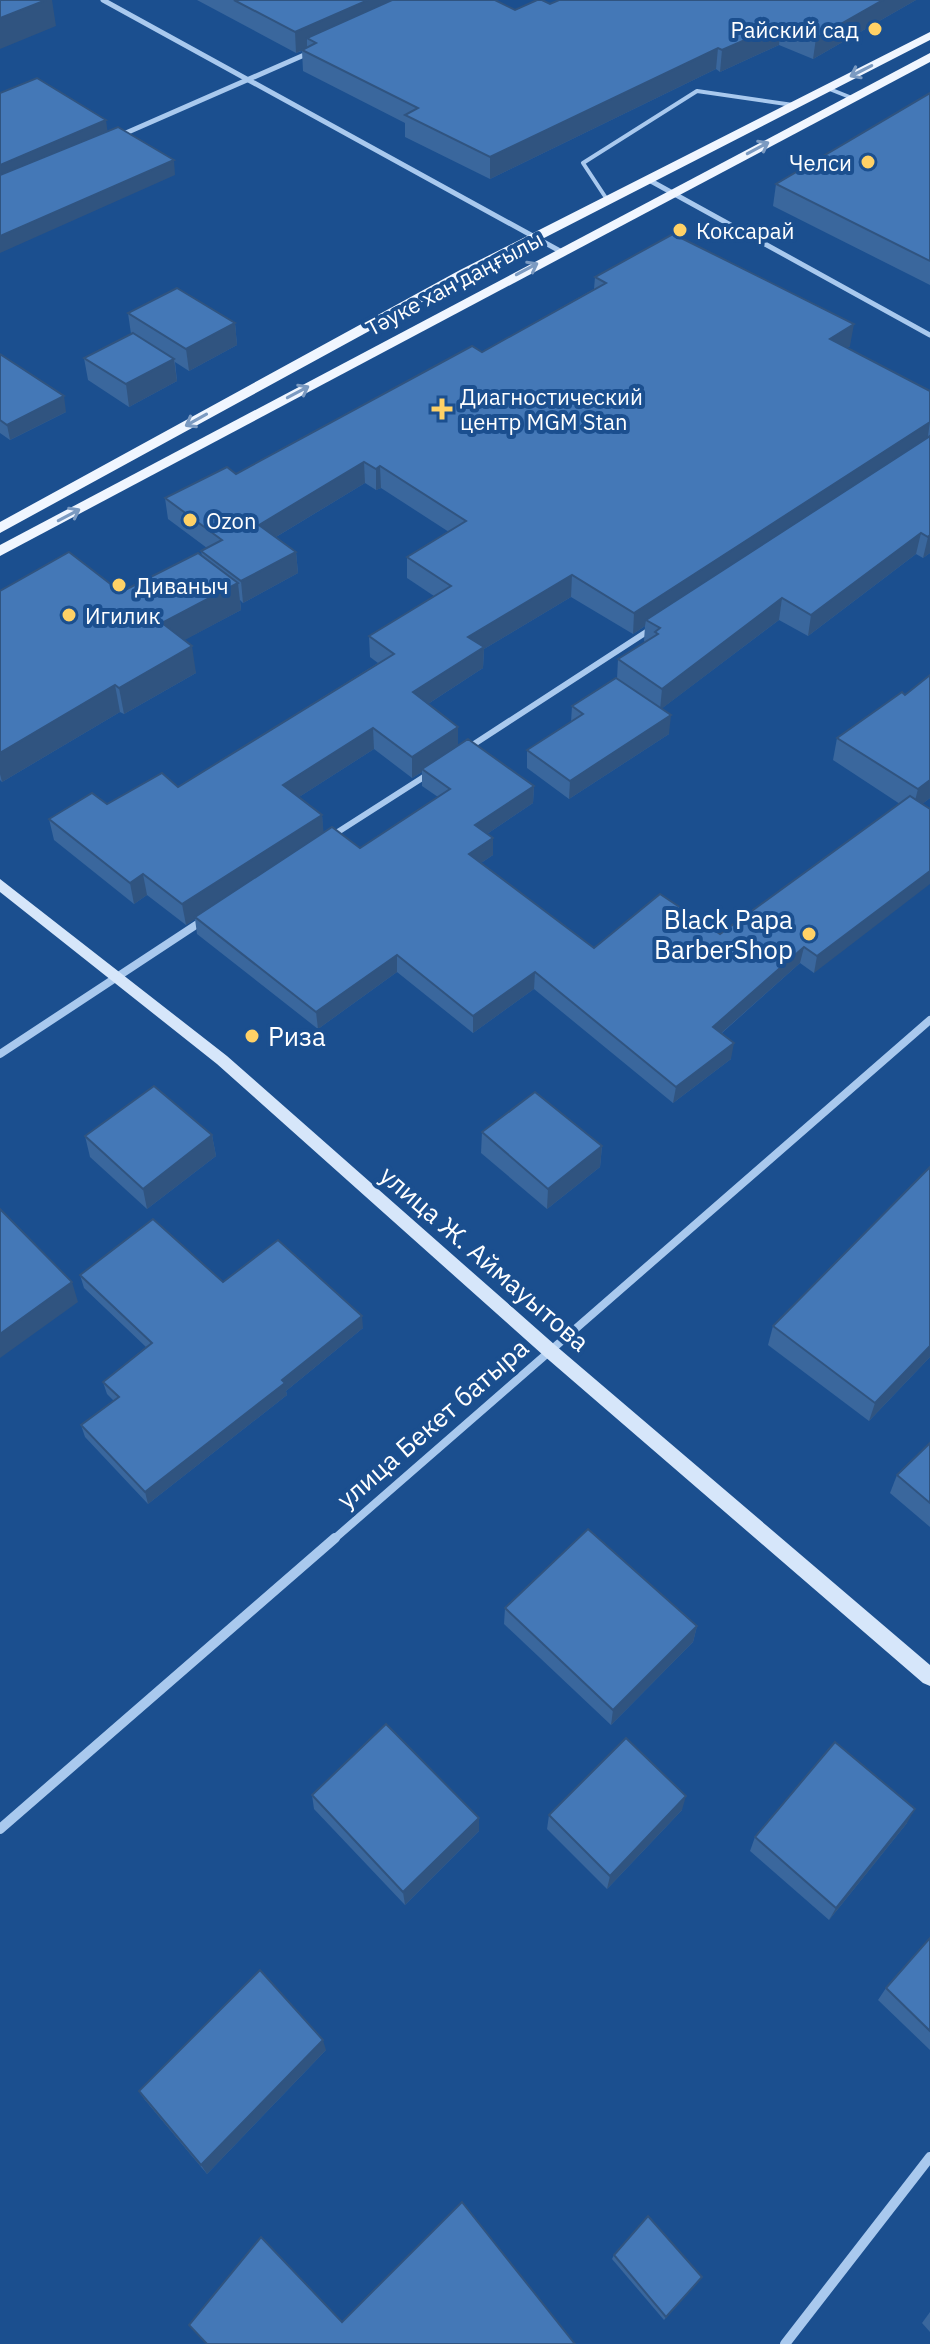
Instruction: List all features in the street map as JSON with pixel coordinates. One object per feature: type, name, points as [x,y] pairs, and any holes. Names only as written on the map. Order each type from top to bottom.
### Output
[{"type":"main road","name":"Тәуке хан даңғылы","points":[[0,528],[438,287],[930,35]]},
{"type":"main road","name":"Тәуке хан даңғылы","points":[[0,551],[930,57]]},
{"type":"street","points":[[103,0],[560,251]]},
{"type":"street","points":[[117,137],[317,50]]},
{"type":"street","points":[[649,180],[930,335]]},
{"type":"street","points":[[463,751],[663,621]]},
{"type":"street","points":[[316,846],[436,768]]},
{"type":"street","name":"улица Ж. Аймауытова","points":[[0,884],[234,1070],[549,1350],[930,1677]]},
{"type":"street","points":[[0,1054],[210,916]]},
{"type":"street","name":"улица Бекет батыра","points":[[0,1829],[930,1020]]},
{"type":"street","points":[[785,2344],[930,2157]]},
{"type":"lane","points":[[827,88],[852,98]]},
{"type":"lane","points":[[608,201],[583,163],[697,91],[793,105]]},
{"type":"building","points":[[0,0],[46,0],[0,18]]},
{"type":"building","points":[[234,0],[368,0],[295,32]]},
{"type":"building","points":[[392,0],[495,0],[515,10],[537,0],[550,4],[559,0],[883,0],[816,38],[781,24],[722,50],[718,48],[490,157],[405,115],[418,108],[302,50],[316,43],[307,38]]},
{"type":"building","points":[[37,78],[106,120],[0,165],[0,93]]},
{"type":"building","points":[[930,93],[930,261],[776,184]]},
{"type":"building","points":[[118,127],[174,160],[0,236],[0,175]]},
{"type":"building","points":[[673,234],[854,324],[830,339],[930,391],[930,422],[634,613],[572,575],[468,637],[484,647],[413,692],[458,727],[412,757],[373,728],[283,785],[322,815],[182,904],[143,874],[130,883],[49,819],[92,793],[107,804],[162,773],[178,787],[394,654],[369,636],[451,586],[407,557],[466,521],[380,466],[376,469],[364,462],[259,525],[296,552],[241,581],[201,551],[222,540],[165,498],[227,467],[236,474],[472,346],[482,352],[606,283],[595,277]]},
{"type":"building","points":[[177,288],[235,323],[186,349],[128,313]]},
{"type":"building","points":[[133,333],[174,359],[126,384],[84,358]]},
{"type":"building","points":[[0,354],[64,396],[7,425],[0,420]]},
{"type":"building","points":[[930,436],[928,537],[921,533],[811,615],[782,598],[662,689],[618,659],[658,634],[655,632],[660,628],[646,620]]},
{"type":"building","points":[[69,552],[121,592],[198,553],[238,583],[162,623],[192,646],[119,688],[115,685],[0,753],[0,591]]},
{"type":"building","points":[[930,675],[930,780],[918,789],[837,738],[902,692],[905,695]]},
{"type":"building","points":[[616,678],[671,715],[570,781],[527,750],[583,714],[572,706]]},
{"type":"building","points":[[468,739],[534,786],[475,825],[493,838],[469,854],[594,948],[660,894],[720,934],[910,796],[930,809],[930,871],[817,956],[804,947],[713,1027],[734,1043],[676,1087],[535,972],[473,1016],[397,955],[316,1012],[195,917],[332,827],[360,848],[450,789],[422,769]]},
{"type":"building","points":[[154,1086],[212,1135],[143,1189],[85,1136]]},
{"type":"building","points":[[535,1092],[602,1146],[548,1189],[482,1132]]},
{"type":"building","points":[[930,1167],[930,1346],[875,1403],[773,1326]]},
{"type":"building","points":[[0,1209],[72,1282],[0,1334]]},
{"type":"building","points":[[153,1219],[223,1282],[278,1240],[362,1316],[282,1380],[285,1383],[145,1492],[81,1425],[119,1397],[103,1382],[152,1343],[80,1275]]},
{"type":"building","points":[[930,1443],[930,1503],[897,1475]]},
{"type":"building","points":[[588,1529],[697,1626],[613,1710],[505,1608]]},
{"type":"building","points":[[386,1724],[479,1818],[403,1892],[312,1795]]},
{"type":"building","points":[[626,1738],[686,1796],[610,1876],[549,1815]]},
{"type":"building","points":[[835,1742],[915,1809],[836,1908],[755,1837]]},
{"type":"building","points":[[930,1938],[930,2031],[886,1988]]},
{"type":"building","points":[[260,1970],[323,2040],[201,2165],[139,2091]]},
{"type":"building","points":[[462,2202],[575,2344],[207,2344],[189,2325],[261,2237],[342,2322]]},
{"type":"building","points":[[648,2216],[702,2277],[666,2317],[614,2255]]},
{"type":"place","name":"Райский сад","points":[[875,29]]},
{"type":"place","name":"Челси","points":[[868,162]]},
{"type":"place","name":"Коксарай","points":[[680,230]]},
{"type":"place","name":"Диагностический центр MGM Stan","points":[[442,409]]},
{"type":"place","name":"Ozon","points":[[190,520]]},
{"type":"place","name":"Диваныч","points":[[119,585]]},
{"type":"place","name":"Игилик","points":[[69,615]]},
{"type":"place","name":"Black Papa BarberShop","points":[[809,934]]},
{"type":"place","name":"Риза","points":[[252,1036]]}]
